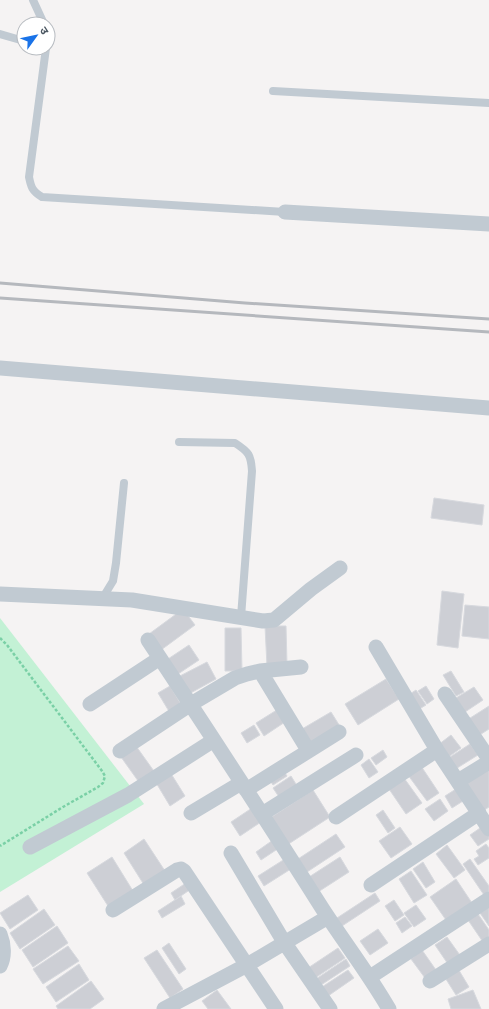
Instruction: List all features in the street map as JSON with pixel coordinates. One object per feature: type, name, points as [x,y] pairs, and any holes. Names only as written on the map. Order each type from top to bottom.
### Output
[{"type":"street","points":[[285,212],[489,224]]},
{"type":"street","points":[[0,368],[489,408]]},
{"type":"street","points":[[0,594],[132,600],[263,621],[274,620],[311,588],[340,568]]},
{"type":"street","points":[[148,640],[328,917],[370,977],[389,1009]]},
{"type":"street","points":[[376,647],[438,750],[489,829]]},
{"type":"street","points":[[90,704],[160,658]]},
{"type":"street","points":[[120,751],[191,704],[235,678],[260,671],[301,667]]},
{"type":"street","points":[[260,671],[308,750]]},
{"type":"street","points":[[445,694],[489,761],[458,781]]},
{"type":"street","points":[[191,813],[244,786],[339,732]]},
{"type":"street","points":[[30,847],[128,795],[214,740]]},
{"type":"street","points":[[336,817],[438,750]]},
{"type":"street","points":[[262,814],[356,756]]},
{"type":"street","points":[[371,885],[479,813]]},
{"type":"street","points":[[231,853],[284,942],[330,1009]]},
{"type":"street","points":[[113,910],[181,869],[184,871],[276,1009]]},
{"type":"street","points":[[370,977],[489,899]]},
{"type":"street","points":[[164,1009],[247,965],[328,917]]},
{"type":"street","points":[[0,934],[2,939],[3,960],[0,966]]},
{"type":"street","points":[[430,981],[489,944]]},
{"type":"lane","points":[[33,0],[40,16]]},
{"type":"lane","points":[[0,34],[16,39]]},
{"type":"lane","points":[[45,56],[29,177],[31,188],[37,194],[42,197],[285,212]]},
{"type":"lane","points":[[273,91],[489,102]]},
{"type":"lane","points":[[179,442],[235,443],[243,448],[251,458],[252,471],[241,617]]},
{"type":"lane","points":[[102,599],[113,581],[124,483]]},
{"type":"path","points":[[0,638],[7,645],[105,776],[103,783],[98,787],[0,846]]},
{"type":"green space","points":[[0,618],[144,804],[0,892]]},
{"type":"building","points":[[434,498],[484,505],[482,525],[431,518]]},
{"type":"building","points":[[442,591],[464,594],[458,648],[437,645]]},
{"type":"building","points":[[465,605],[489,607],[489,639],[462,636]]},
{"type":"building","points":[[183,609],[195,625],[161,650],[149,634]]},
{"type":"building","points":[[265,626],[286,626],[287,665],[267,666]]},
{"type":"building","points":[[225,628],[241,628],[242,671],[225,671]]},
{"type":"building","points":[[189,645],[199,660],[175,676],[165,661]]},
{"type":"building","points":[[207,662],[216,679],[187,695],[178,677]]},
{"type":"building","points":[[451,671],[464,692],[456,696],[443,675]]},
{"type":"building","points":[[386,679],[399,699],[358,725],[345,704]]},
{"type":"building","points":[[170,686],[182,706],[170,713],[158,693]]},
{"type":"building","points":[[426,686],[434,699],[427,704],[418,691]]},
{"type":"building","points":[[474,687],[483,700],[465,712],[456,698]]},
{"type":"building","points":[[416,690],[426,705],[416,711],[407,696]]},
{"type":"building","points":[[489,706],[489,729],[478,736],[467,720]]},
{"type":"building","points":[[280,708],[288,720],[264,736],[256,723]]},
{"type":"building","points":[[331,712],[341,728],[312,746],[302,729]]},
{"type":"building","points":[[254,725],[260,735],[247,743],[241,733]]},
{"type":"building","points":[[451,735],[461,748],[447,758],[438,745]]},
{"type":"building","points":[[470,744],[478,755],[454,770],[447,759]]},
{"type":"building","points":[[136,746],[156,774],[141,785],[121,757]]},
{"type":"building","points":[[383,750],[387,757],[376,765],[371,758]]},
{"type":"building","points":[[369,759],[378,772],[369,778],[361,765]]},
{"type":"building","points":[[421,766],[439,793],[427,801],[408,775]]},
{"type":"building","points":[[489,766],[489,807],[481,812],[462,784]]},
{"type":"building","points":[[283,770],[287,776],[273,785],[269,779]]},
{"type":"building","points":[[170,772],[185,796],[170,806],[155,781]]},
{"type":"building","points":[[291,776],[299,789],[281,800],[273,788]]},
{"type":"building","points":[[404,778],[422,803],[406,814],[389,789]]},
{"type":"building","points":[[456,789],[463,801],[452,808],[445,796]]},
{"type":"building","points":[[313,790],[330,817],[287,845],[270,818]]},
{"type":"building","points":[[440,799],[448,811],[434,821],[425,809]]},
{"type":"building","points":[[252,808],[261,822],[240,836],[231,822]]},
{"type":"building","points":[[383,810],[395,828],[388,833],[376,815]]},
{"type":"building","points":[[483,826],[489,835],[489,839],[478,846],[470,835]]},
{"type":"building","points":[[400,827],[412,844],[391,858],[379,841]]},
{"type":"building","points":[[336,834],[345,847],[307,872],[298,859]]},
{"type":"building","points":[[144,839],[167,874],[146,888],[124,853]]},
{"type":"building","points":[[273,840],[279,848],[261,860],[256,852]]},
{"type":"building","points":[[486,844],[489,848],[489,858],[478,865],[474,859],[479,856],[476,851]]},
{"type":"building","points":[[447,845],[465,870],[454,878],[436,854]]},
{"type":"building","points":[[112,857],[133,891],[108,906],[87,873]]},
{"type":"building","points":[[288,857],[294,867],[264,886],[258,876]]},
{"type":"building","points":[[340,857],[349,872],[318,892],[309,877]]},
{"type":"building","points":[[470,859],[489,886],[489,891],[484,895],[463,864]]},
{"type":"building","points":[[423,862],[435,882],[426,888],[413,869]]},
{"type":"building","points":[[411,871],[427,895],[414,903],[399,879]]},
{"type":"building","points":[[456,879],[472,903],[446,920],[430,897]]},
{"type":"building","points":[[186,883],[191,889],[175,900],[171,893]]},
{"type":"building","points":[[375,893],[380,901],[342,926],[337,918]]},
{"type":"building","points":[[28,895],[38,910],[10,929],[0,913]]},
{"type":"building","points":[[181,896],[185,904],[162,918],[158,911]]},
{"type":"building","points":[[394,900],[404,915],[395,921],[385,906]]},
{"type":"building","points":[[416,905],[426,919],[414,927],[404,913]]},
{"type":"building","points":[[489,907],[489,926],[480,913]]},
{"type":"building","points":[[44,909],[55,925],[20,949],[10,933]]},
{"type":"building","points":[[478,914],[489,930],[489,937],[483,942],[468,920]]},
{"type":"building","points":[[405,917],[412,926],[402,933],[396,923]]},
{"type":"building","points":[[57,926],[68,943],[33,967],[22,950]]},
{"type":"building","points":[[378,929],[388,943],[370,955],[360,941]]},
{"type":"building","points":[[447,937],[462,958],[450,967],[435,945]]},
{"type":"building","points":[[169,943],[186,969],[179,974],[162,948]]},
{"type":"building","points":[[68,946],[79,961],[43,984],[33,969]]},
{"type":"building","points":[[338,948],[345,958],[315,978],[308,968]]},
{"type":"building","points":[[157,950],[183,989],[170,998],[144,958]]},
{"type":"building","points":[[422,950],[436,970],[425,978],[411,959]]},
{"type":"building","points":[[346,959],[350,966],[321,985],[316,979]]},
{"type":"building","points":[[79,964],[89,980],[56,1002],[46,987]]},
{"type":"building","points":[[457,967],[469,987],[456,995],[444,976]]},
{"type":"building","points":[[348,970],[354,978],[328,996],[322,987]]},
{"type":"building","points":[[91,981],[104,999],[90,1009],[58,1009],[56,1006]]},
{"type":"building","points":[[217,990],[231,1009],[208,1009],[202,1001]]},
{"type":"building","points":[[473,990],[481,1009],[451,1009],[448,999]]},
{"type":"railway","points":[[0,283],[245,303],[489,319]]},
{"type":"railway","points":[[0,298],[489,332]]}]
